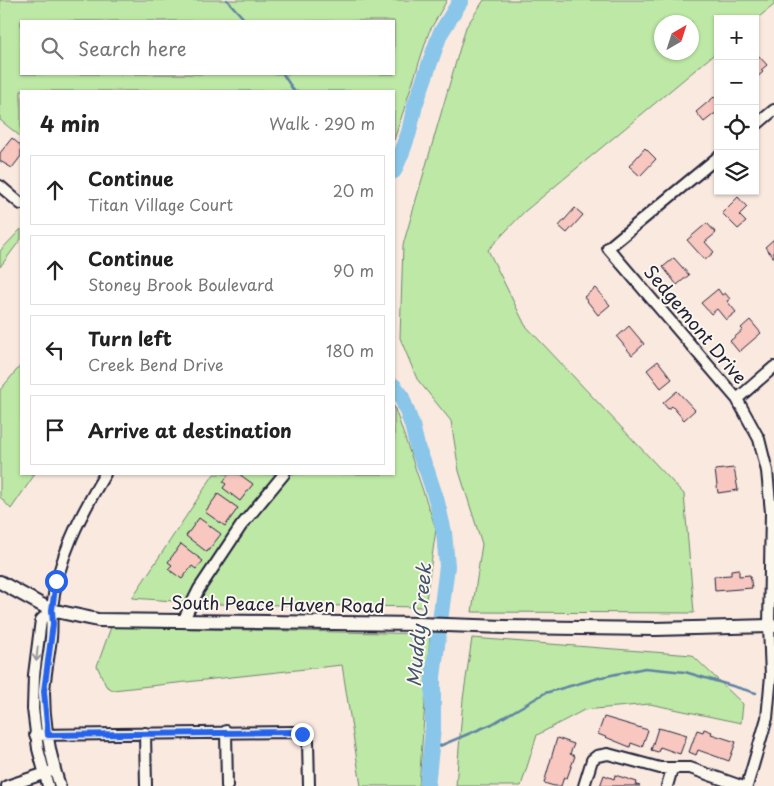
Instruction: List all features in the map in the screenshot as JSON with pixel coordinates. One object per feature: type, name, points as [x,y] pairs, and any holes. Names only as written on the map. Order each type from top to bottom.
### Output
[{"type":"main road","name":"South Peace Haven Road","points":[[0,582],[52,610],[98,620],[655,629],[772,626]]},
{"type":"street","points":[[759,123],[774,110]]},
{"type":"street","name":"Sedgemont Drive","points":[[714,160],[608,248],[736,399],[759,439],[767,471],[771,512],[771,676],[770,700],[764,728],[747,786]]},
{"type":"street","points":[[0,186],[20,203]]},
{"type":"street","points":[[736,399],[774,367]]},
{"type":"street","points":[[60,786],[48,735],[44,691],[53,624],[52,610],[56,581],[63,560],[89,501],[104,475]]},
{"type":"street","points":[[183,621],[199,589],[241,526],[283,475]]},
{"type":"street","points":[[48,786],[36,735],[33,709],[41,620],[52,610]]},
{"type":"street","points":[[36,735],[226,731],[293,732],[302,734],[308,741],[309,786]]},
{"type":"street","points":[[226,731],[227,786]]},
{"type":"street","points":[[145,733],[146,786]]},
{"type":"street","points":[[584,786],[592,760],[602,754],[651,766],[672,769],[690,768],[741,786]]},
{"type":"street","points":[[667,786],[672,769]]},
{"type":"street","points":[[7,786],[55,771]]},
{"type":"green space","points":[[0,0],[447,0],[429,32],[395,137],[395,90],[20,90],[20,136],[0,120]]},
{"type":"green space","points":[[484,0],[774,0],[774,5],[759,17],[759,15],[714,15],[714,54],[524,212],[488,250],[525,325],[684,494],[694,613],[472,612],[482,544],[459,471],[451,421],[417,379],[400,338],[403,245],[466,27]]},
{"type":"green space","points":[[20,230],[20,240],[0,267],[0,251]]},
{"type":"green space","points":[[20,366],[20,475],[34,475],[11,509],[0,497],[0,390]]},
{"type":"green space","points":[[395,409],[436,529],[425,607],[215,604],[132,598],[213,475],[395,475]]},
{"type":"green space","points":[[111,627],[430,634],[419,786],[361,786],[342,665],[113,690],[106,686],[97,666]]},
{"type":"green space","points":[[472,638],[692,655],[743,704],[741,723],[650,704],[584,710],[537,735],[521,786],[456,786],[463,699]]},
{"type":"building","points":[[759,56],[767,65],[761,70],[763,72],[759,76]]},
{"type":"building","points":[[714,97],[714,114],[704,122],[696,112]]},
{"type":"building","points":[[12,138],[20,145],[20,157],[12,168],[0,161],[0,153]]},
{"type":"building","points":[[645,148],[656,159],[640,176],[629,166]]},
{"type":"building","points":[[738,197],[747,207],[739,215],[746,222],[738,229],[722,213]]},
{"type":"building","points":[[575,208],[583,215],[567,233],[559,226]]},
{"type":"building","points":[[707,223],[716,233],[705,242],[714,252],[705,260],[687,240]]},
{"type":"building","points":[[774,239],[774,257],[773,257],[765,247]]},
{"type":"building","points":[[674,258],[689,275],[677,285],[663,267]]},
{"type":"building","points":[[595,288],[610,305],[598,315],[584,297]]},
{"type":"building","points":[[718,289],[722,295],[725,293],[730,299],[727,301],[736,312],[726,320],[717,309],[711,314],[701,303]]},
{"type":"building","points":[[750,320],[761,333],[739,352],[730,341],[743,330],[741,328]]},
{"type":"building","points":[[629,326],[644,344],[632,355],[617,337]]},
{"type":"building","points":[[658,361],[672,379],[661,388],[647,370]]},
{"type":"building","points":[[677,391],[695,410],[684,420],[672,406],[668,409],[663,403]]},
{"type":"building","points":[[734,468],[738,490],[718,493],[715,470]]},
{"type":"building","points":[[228,475],[240,475],[253,484],[240,501],[223,488],[226,484],[223,482]]},
{"type":"building","points":[[218,494],[238,508],[225,526],[205,512]]},
{"type":"building","points":[[199,518],[221,534],[207,552],[186,536]]},
{"type":"building","points":[[181,544],[203,561],[196,569],[192,566],[182,579],[168,569],[172,565],[168,562]]},
{"type":"building","points":[[739,569],[739,576],[750,575],[752,588],[715,591],[714,576],[731,575],[731,570]]},
{"type":"building","points":[[604,717],[648,730],[642,747],[631,743],[630,747],[598,734]]},
{"type":"building","points":[[658,728],[687,735],[680,754],[660,747],[658,752],[651,750]]},
{"type":"building","points":[[704,729],[712,732],[711,734],[736,742],[729,761],[698,750],[696,755],[689,752],[697,730],[703,732]]},
{"type":"building","points":[[557,738],[574,744],[570,754],[575,756],[567,778],[564,777],[561,786],[544,783]]},
{"type":"building","points":[[604,775],[614,779],[615,775],[637,782],[636,785],[640,786],[600,786]]},
{"type":"waterway","points":[[227,0],[245,20]]},
{"type":"waterway","name":"Muddy Creek","points":[[395,169],[409,132],[415,105],[440,34],[461,0]]},
{"type":"waterway","points":[[284,75],[293,90]]},
{"type":"waterway","name":"Muddy Creek","points":[[395,387],[401,395],[412,425],[418,450],[437,502],[444,532],[447,566],[433,677],[433,729],[427,786]]},
{"type":"waterway","points":[[430,750],[492,724],[545,693],[602,677],[645,668],[685,672],[756,693]]},
{"type":"route","points":[[56,581],[52,610],[53,624],[44,691],[48,735],[226,731],[293,732],[302,734]]}]
